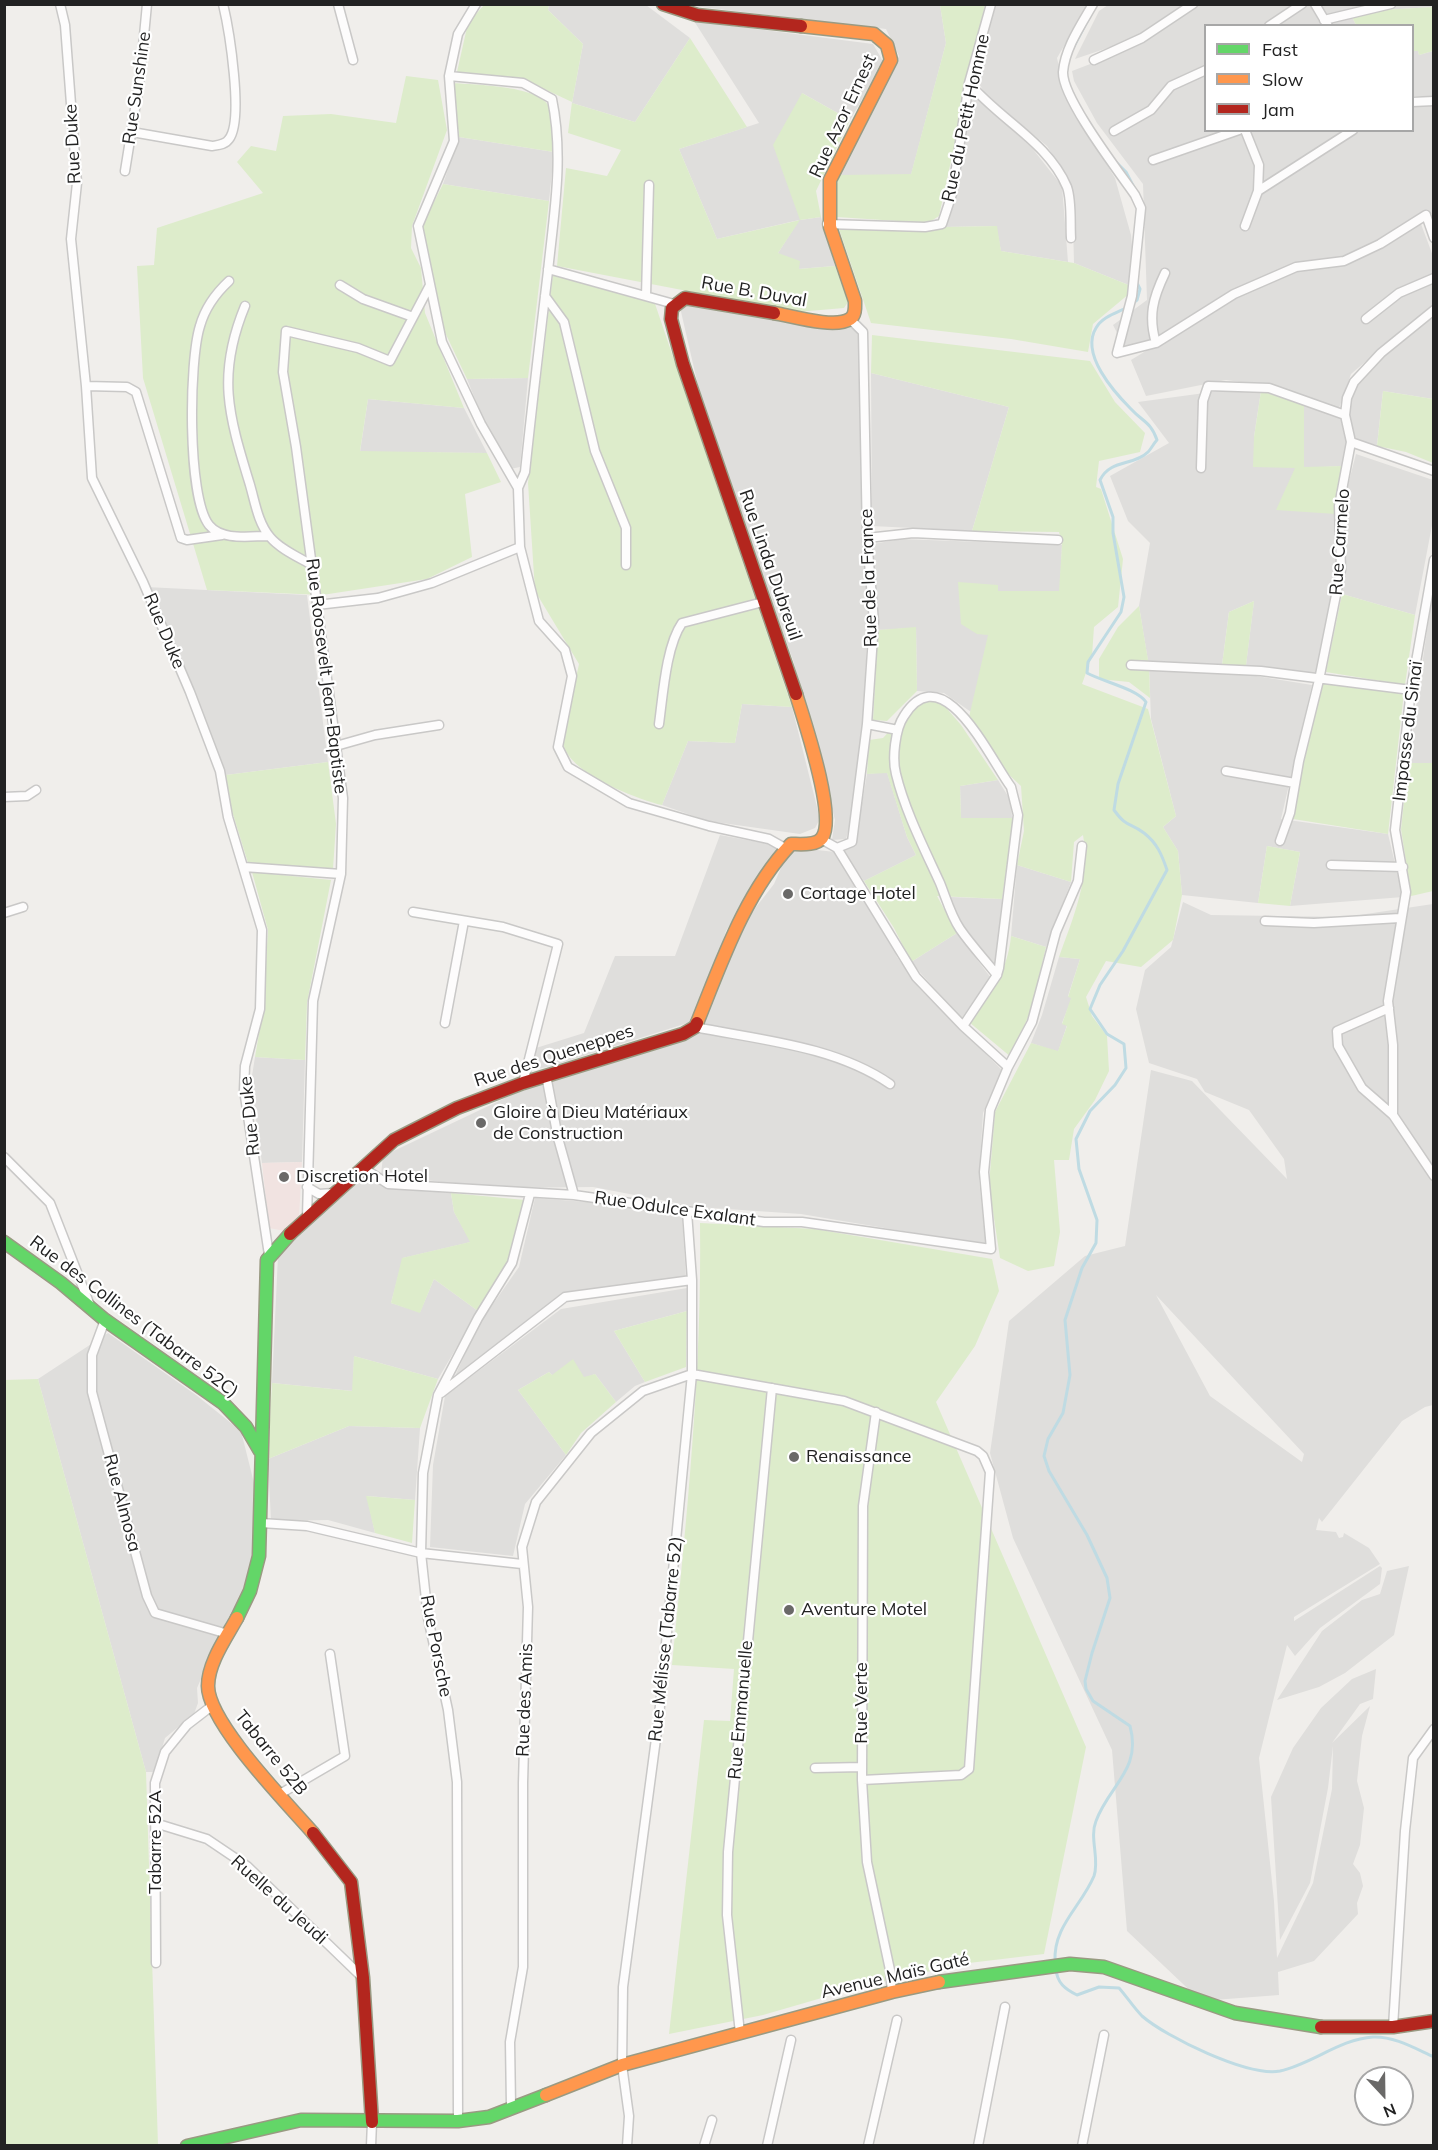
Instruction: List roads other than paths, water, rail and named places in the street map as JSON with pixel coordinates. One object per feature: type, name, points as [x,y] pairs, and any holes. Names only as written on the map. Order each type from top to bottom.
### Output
[{"type":"street","name":"Rue Duke","points":[[60,4],[65,25],[77,183],[70,239],[86,386],[92,478],[143,582],[190,692],[220,771],[228,817],[262,930],[260,1009],[245,1066],[244,1090],[269,1255]]},
{"type":"street","name":"Rue Sunshine","points":[[125,171],[146,40],[147,4]]},
{"type":"street","points":[[338,4],[353,60]]},
{"type":"street","points":[[476,4],[458,34],[449,76],[454,141],[418,226],[442,342],[481,424],[518,488]]},
{"type":"street","name":"Rue Azor Ernest","points":[[663,4],[697,15],[874,34],[887,44],[891,60],[830,180],[826,199],[827,224],[855,301],[855,313],[850,319]]},
{"type":"street","name":"Rue du Petit Homme","points":[[827,224],[925,227],[942,224],[952,194],[969,83],[991,4]]},
{"type":"street","points":[[1093,4],[1070,47],[1063,76],[1075,105],[1135,195],[1140,208],[1132,296],[1117,353],[1156,343],[1234,294],[1296,267],[1344,261],[1380,244],[1430,214],[1434,238]]},
{"type":"street","points":[[1094,60],[1142,38],[1193,4]]},
{"type":"street","points":[[1272,24],[1302,4]]},
{"type":"street","points":[[1315,4],[1326,23],[1391,4]]},
{"type":"street","points":[[132,132],[212,146],[220,145],[229,139],[234,123],[233,56],[226,5]]},
{"type":"street","points":[[1114,131],[1151,110],[1171,86],[1204,71]]},
{"type":"street","points":[[449,76],[523,83],[552,99],[559,131],[559,174],[525,471],[518,488],[520,547],[539,621],[565,650],[572,676],[558,747],[568,767],[629,803],[708,826],[769,839],[785,848],[821,839],[837,848],[910,969],[963,1026],[1008,1067],[1032,1022],[1056,932],[1078,880],[1082,846]]},
{"type":"street","points":[[969,83],[988,106],[1041,147],[1067,189],[1071,238]]},
{"type":"street","points":[[1414,102],[1434,101]]},
{"type":"street","points":[[1153,160],[1233,132]]},
{"type":"street","points":[[1245,226],[1258,191],[1259,165],[1246,132]]},
{"type":"street","points":[[1258,191],[1350,132]]},
{"type":"street","points":[[646,296],[649,185]]},
{"type":"street","name":"Rue B. Duval","points":[[548,269],[674,304],[685,298],[832,323],[850,319]]},
{"type":"street","points":[[1156,343],[1151,320],[1152,306],[1165,273]]},
{"type":"street","points":[[1366,319],[1399,293],[1434,278]]},
{"type":"street","points":[[222,535],[209,525],[203,514],[194,481],[193,412],[199,330],[205,311],[229,281]]},
{"type":"street","points":[[340,285],[363,299],[413,317]]},
{"type":"street","name":"Rue Roosevelt Jean-Baptiste","points":[[307,1216],[312,1001],[341,874],[343,798],[283,372],[286,331],[358,348],[390,361],[430,285]]},
{"type":"street","points":[[545,296],[564,322],[595,451],[626,528],[626,565]]},
{"type":"street","name":"Rue Linda Dubreuil","points":[[674,304],[671,319],[683,364],[810,739],[827,815],[826,828],[821,839]]},
{"type":"street","points":[[245,306],[232,338],[226,385],[233,429],[259,516],[269,536],[284,549],[312,565]]},
{"type":"street","name":"Rue Carmelo","points":[[1281,840],[1290,813],[1307,723],[1319,680],[1341,570],[1339,506],[1351,442],[1345,415],[1354,382],[1381,353],[1434,310]]},
{"type":"street","name":"Rue de la France","points":[[837,848],[852,842],[867,724],[874,622],[867,538],[862,332],[850,319]]},
{"type":"street","points":[[86,386],[127,387],[136,392],[181,538],[187,540],[222,535],[269,536]]},
{"type":"street","points":[[1201,468],[1203,401],[1208,386],[1269,388],[1345,415]]},
{"type":"street","points":[[1351,442],[1434,471]]},
{"type":"street","points":[[867,538],[913,533],[1058,540]]},
{"type":"street","points":[[317,605],[378,598],[432,583],[520,547]]},
{"type":"street","name":"Impasse du Sinaï","points":[[1393,1115],[1394,1054],[1389,1008],[1400,918],[1406,892],[1395,830],[1411,690],[1434,560]]},
{"type":"street","points":[[659,724],[665,679],[677,630],[682,623],[763,602]]},
{"type":"street","points":[[1131,665],[1261,671],[1411,690]]},
{"type":"street","points":[[963,1026],[997,975],[1018,815],[1011,787],[963,714],[950,702],[936,697],[920,699],[903,716],[897,730],[895,771],[916,831],[959,927],[997,975]]},
{"type":"street","points":[[867,724],[897,730]]},
{"type":"street","points":[[336,746],[375,735],[439,725]]},
{"type":"street","points":[[1226,771],[1295,783]]},
{"type":"street","points":[[4,797],[27,796],[36,790]]},
{"type":"street","points":[[785,848],[732,935],[695,1027],[828,1055],[869,1070],[890,1084]]},
{"type":"street","points":[[1330,865],[1403,867]]},
{"type":"street","points":[[244,867],[341,874]]},
{"type":"street","points":[[4,913],[23,907]]},
{"type":"street","points":[[413,912],[503,927],[558,944],[523,1083]]},
{"type":"street","points":[[1265,921],[1314,923],[1400,918]]},
{"type":"street","points":[[445,1023],[464,921]]},
{"type":"street","points":[[1389,1008],[1337,1030],[1335,1036],[1338,1046],[1362,1088],[1393,1115],[1434,1176]]},
{"type":"street","name":"Rue des Queneppes","points":[[269,1255],[307,1216],[394,1140],[457,1108],[523,1083],[682,1034],[695,1027]]},
{"type":"street","name":"Rue Odulce Exalant","points":[[362,1167],[388,1184],[574,1195],[764,1222],[802,1222],[991,1249],[984,1173],[990,1110],[1008,1067]]},
{"type":"street","points":[[546,1075],[558,1138],[574,1195]]},
{"type":"street","points":[[4,1157],[50,1203],[92,1308]]},
{"type":"street","points":[[307,1187],[319,1194],[333,1193]]},
{"type":"street","name":"Rue Porsche","points":[[458,2121],[457,1782],[448,1710],[428,1618],[421,1553],[423,1473],[438,1395],[478,1318],[512,1263],[530,1194]]},
{"type":"street","name":"Rue Mélisse (Tabarre 52)","points":[[627,2145],[629,2116],[622,2065],[623,1987],[659,1716],[692,1374],[692,1280],[687,1212]]},
{"type":"street","name":"Rue des Collines (Tabarre 52C)","points":[[4,1242],[105,1320],[223,1403],[246,1427],[260,1452]]},
{"type":"street","name":"Tabarre 52B","points":[[269,1255],[260,1452],[259,1556],[250,1591],[213,1665],[208,1687],[213,1705],[240,1749],[333,1856],[351,1882],[363,1978],[372,2122]]},
{"type":"street","points":[[438,1395],[565,1297],[692,1280]]},
{"type":"street","name":"Rue Almosa","points":[[105,1320],[92,1355],[92,1392],[147,1596],[156,1613],[228,1634]]},
{"type":"street","points":[[692,1374],[844,1401],[977,1450],[983,1456],[990,1472],[969,1769],[961,1775],[862,1780]]},
{"type":"street","name":"Rue des Amis","points":[[511,2106],[510,2042],[523,1967],[523,1783],[528,1607],[522,1547],[536,1502],[591,1433],[643,1391],[692,1374]]},
{"type":"street","name":"Rue Emmanuelle","points":[[740,2033],[727,1915],[728,1852],[772,1388]]},
{"type":"street","name":"Rue Verte","points":[[876,1412],[863,1506],[862,1780],[867,1863],[890,1970],[892,1992]]},
{"type":"street","points":[[261,1523],[307,1526],[421,1553],[522,1564]]},
{"type":"street","points":[[280,1794],[345,1756],[330,1654]]},
{"type":"street","name":"Tabarre 52A","points":[[156,1964],[155,1783],[165,1752],[188,1725],[213,1705]]},
{"type":"street","points":[[1393,2027],[1405,1831],[1413,1758],[1434,1729]]},
{"type":"street","points":[[815,1768],[862,1767]]},
{"type":"street","name":"Ruelle du Jeudi","points":[[155,1823],[207,1839],[247,1866],[363,1978]]},
{"type":"street","name":"Avenue Maïs Gaté","points":[[186,2145],[301,2120],[458,2121],[489,2117],[511,2106],[622,2065],[892,1992],[1054,1966],[1104,1967],[1235,2013],[1329,2028],[1393,2027],[1434,2021]]},
{"type":"street","points":[[978,2145],[1005,2007]]},
{"type":"street","points":[[868,2145],[897,2020]]},
{"type":"street","points":[[1082,2145],[1104,2035]]},
{"type":"street","points":[[768,2145],[791,2040]]},
{"type":"street","points":[[704,2145],[712,2120]]},
{"type":"street","points":[[371,2145],[372,2122]]},
{"type":"waterway","points":[[1073,48],[1091,14]]},
{"type":"waterway","points":[[1115,161],[1126,172],[1138,195]]},
{"type":"waterway","points":[[1132,304],[1137,300],[1140,289],[1136,281]]},
{"type":"waterway","points":[[1055,1962],[1058,1938],[1094,1876],[1096,1821],[1128,1766],[1133,1741],[1130,1726],[1093,1701],[1086,1689],[1085,1681],[1092,1653],[1110,1598],[1107,1578],[1087,1535],[1049,1471],[1044,1456],[1048,1439],[1063,1413],[1070,1375],[1065,1320],[1082,1268],[1096,1243],[1097,1220],[1079,1169],[1076,1139],[1090,1111],[1115,1085],[1126,1068],[1124,1044],[1107,1034],[1090,1009],[1100,985],[1123,951],[1167,870],[1156,845],[1144,833],[1125,822],[1114,810],[1118,784],[1146,702],[1128,689],[1087,673],[1088,662],[1121,612],[1124,597],[1113,533],[1113,517],[1100,480],[1110,469],[1142,456],[1157,440],[1149,426],[1108,383],[1092,349],[1092,338],[1099,324],[1126,308]]},
{"type":"waterway","points":[[1056,1969],[1062,1985],[1077,1995],[1099,1987],[1119,1988],[1139,2013],[1154,2025],[1208,2054],[1248,2068],[1280,2071],[1292,2068],[1349,2042],[1373,2037],[1397,2041],[1434,2057]]},
{"type":"place","name":"Cortage Hotel","points":[[788,894]]},
{"type":"place","name":"Gloire à Dieu Matériaux de Construction","points":[[481,1123]]},
{"type":"place","name":"Discretion Hotel","points":[[284,1177]]},
{"type":"place","name":"Renaissance","points":[[794,1457]]},
{"type":"place","name":"Aventure Motel","points":[[789,1610]]}]
